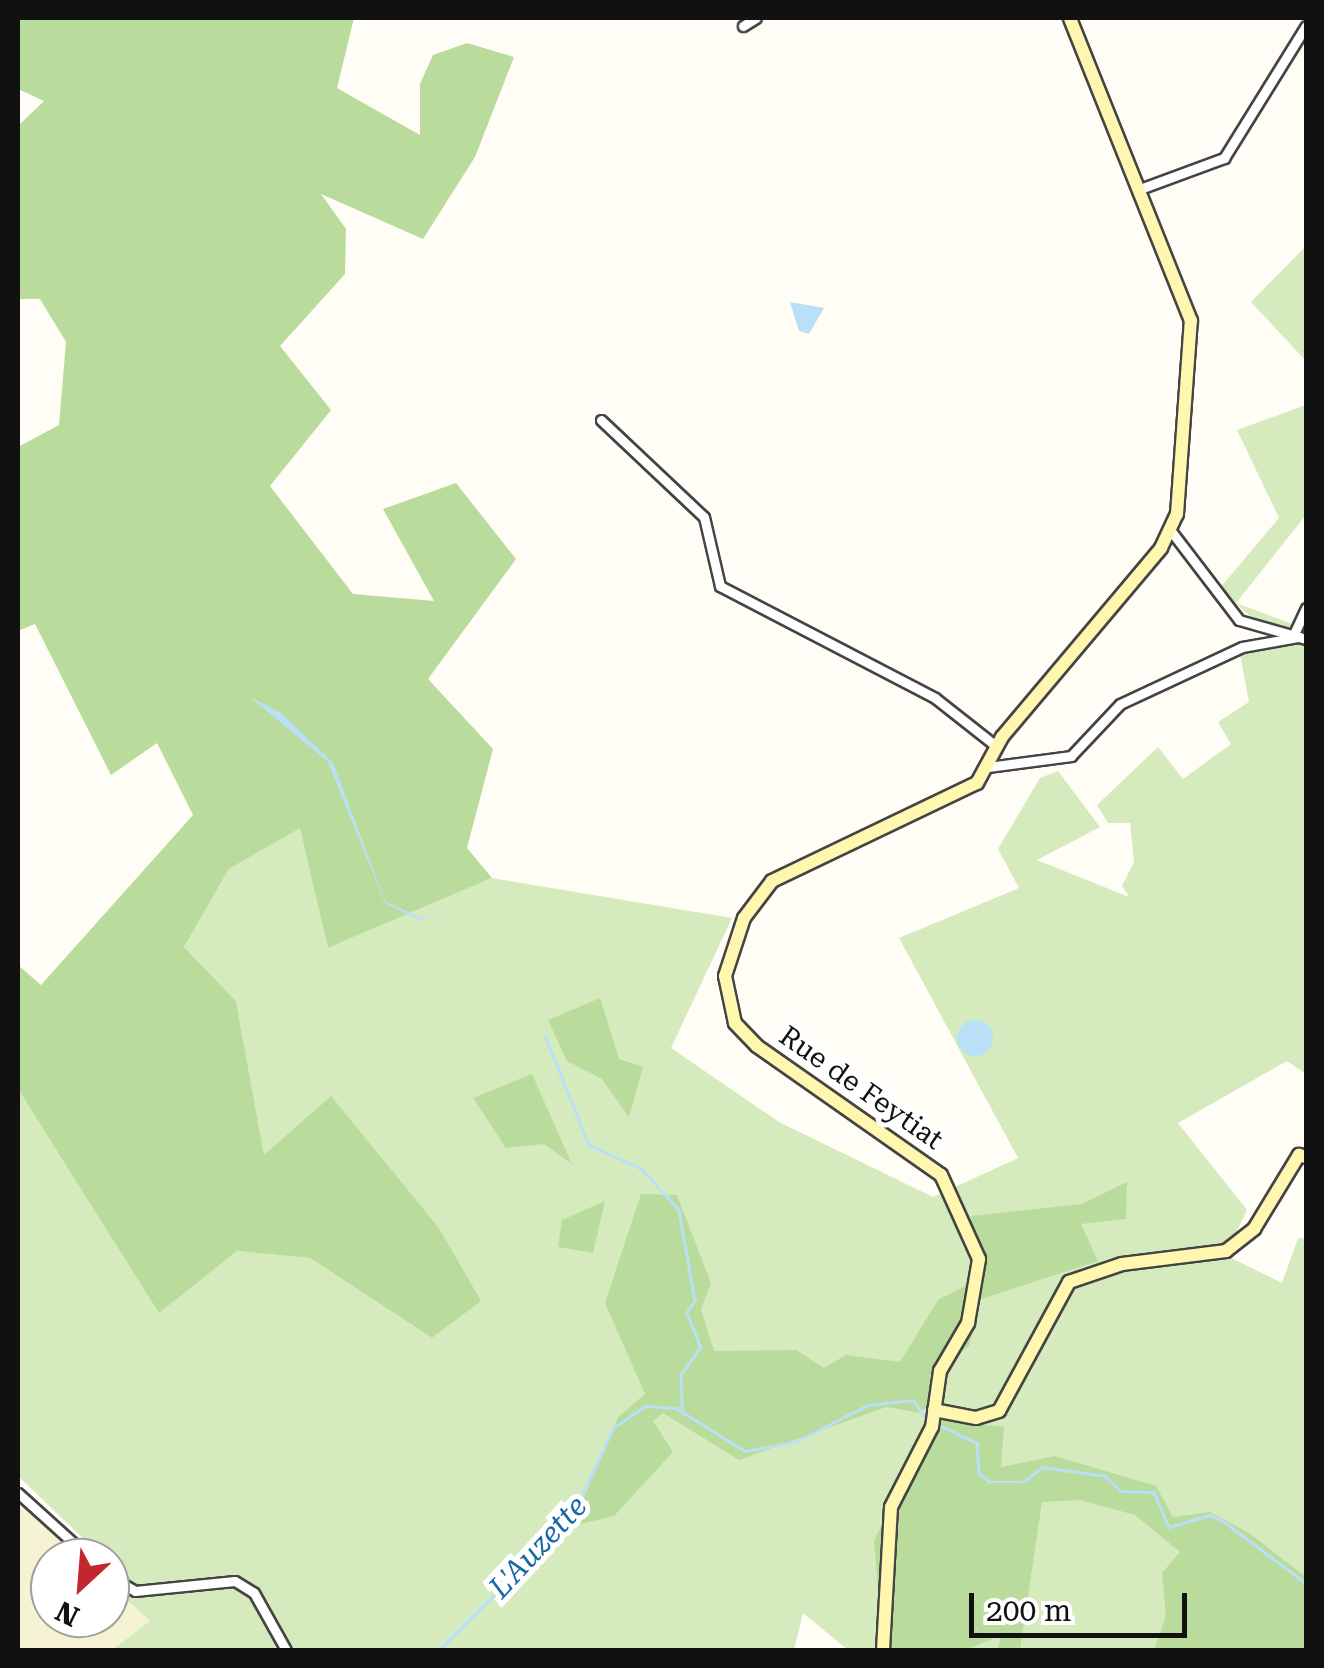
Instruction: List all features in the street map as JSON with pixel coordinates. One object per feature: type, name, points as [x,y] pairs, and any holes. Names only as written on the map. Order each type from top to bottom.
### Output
[{"type":"street","points":[[742,26],[756,18]]},
{"type":"street","points":[[1070,18],[1140,189],[1195,342],[1171,531],[996,746],[988,767],[1071,756],[1120,704],[1242,647],[1299,637]]},
{"type":"street","points":[[1140,189],[1224,158],[1306,26]]},
{"type":"street","points":[[600,420],[704,517],[720,586],[935,698],[996,746]]},
{"type":"street","points":[[1171,531],[1239,620],[1299,637]]},
{"type":"street","points":[[1299,637],[1306,608]]},
{"type":"street","name":"Rue de Feytiat","points":[[883,1650],[892,1507],[934,1418],[940,1370],[968,1323],[980,1277],[941,1175],[757,1046],[735,1023],[725,976],[744,918],[772,881],[950,796],[988,767]]},
{"type":"street","points":[[934,1418],[976,1418],[999,1411],[1069,1282],[1122,1264],[1226,1251],[1254,1230],[1299,1155],[1306,1157]]},
{"type":"street","points":[[18,1493],[68,1538]]},
{"type":"street","points":[[130,1588],[235,1581],[254,1593],[286,1650]]},
{"type":"shaded area","points":[[18,1501],[59,1538],[30,1538],[30,1638],[128,1638],[112,1650],[18,1650]]},
{"type":"shaded area","points":[[130,1602],[151,1621],[130,1637]]},
{"type":"green space","points":[[18,18],[354,18],[337,88],[420,135],[420,84],[433,55],[467,43],[514,57],[475,157],[423,239],[321,194],[346,229],[345,274],[280,346],[331,410],[270,486],[353,594],[434,601],[383,509],[456,483],[516,559],[428,679],[493,749],[467,848],[492,878],[328,948],[300,828],[229,869],[184,947],[236,1001],[264,1155],[331,1096],[439,1228],[481,1301],[432,1338],[310,1258],[237,1251],[159,1313],[18,1089],[18,965],[41,985],[193,815],[157,743],[111,775],[35,624],[18,631],[18,447],[59,425],[66,342],[40,299],[18,299],[18,126],[44,101],[18,89]]},
{"type":"green space","points":[[1306,246],[1306,361],[1251,302]]},
{"type":"green space","points":[[1306,405],[1306,515],[1236,603],[1306,629],[1306,1074],[1287,1061],[1178,1123],[1247,1210],[1225,1255],[1282,1283],[1298,1238],[1306,1239],[1306,1606],[1210,1650],[848,1650],[803,1613],[794,1650],[112,1650],[150,1621],[130,1602],[130,1538],[83,1538],[18,1476],[18,1089],[159,1312],[237,1251],[310,1258],[432,1338],[480,1301],[439,1228],[330,1097],[264,1156],[236,1001],[184,947],[229,869],[301,827],[328,948],[492,878],[732,918],[671,1048],[779,1122],[933,1197],[1018,1158],[899,938],[1019,888],[998,849],[1040,778],[1058,771],[1100,827],[1037,860],[1129,897],[1122,886],[1134,862],[1130,823],[1108,823],[1097,805],[1158,747],[1183,779],[1231,744],[1218,722],[1249,702],[1240,654],[1272,637],[1220,588],[1279,518],[1237,430]]},
{"type":"green space","points":[[600,998],[619,1059],[643,1067],[629,1117],[602,1079],[567,1061],[548,1020]]},
{"type":"green space","points":[[532,1074],[572,1164],[544,1144],[506,1148],[473,1098]]},
{"type":"green space","points":[[1127,1182],[1126,1219],[1081,1224],[1098,1261],[981,1299],[969,1346],[930,1376],[933,1399],[921,1413],[886,1407],[739,1460],[663,1413],[653,1421],[673,1452],[614,1516],[572,1526],[618,1417],[645,1394],[605,1303],[641,1194],[677,1195],[711,1283],[701,1309],[714,1351],[796,1350],[824,1368],[846,1355],[900,1362],[938,1300],[971,1283],[971,1216],[1082,1204]]},
{"type":"green space","points":[[605,1201],[593,1253],[558,1247],[562,1220]]},
{"type":"green space","points":[[939,1419],[1004,1427],[1001,1467],[1055,1456],[1156,1486],[1173,1517],[1210,1512],[1249,1533],[1306,1577],[1306,1650],[1154,1650],[1166,1616],[1162,1573],[1180,1552],[1135,1515],[1080,1500],[1042,1502],[1020,1650],[998,1650],[1001,1635],[966,1650],[883,1650],[874,1540]]},
{"type":"water","points":[[790,302],[824,308],[809,334],[799,331]]},
{"type":"water","points":[[250,697],[281,713],[333,763],[385,901],[421,918],[454,907],[419,920],[385,903],[328,762]]},
{"type":"water","points":[[975,1020],[987,1026],[993,1038],[987,1050],[975,1056],[963,1050],[957,1038],[963,1026]]},
{"type":"waterway","points":[[545,1035],[589,1145],[642,1169],[679,1210],[695,1301],[687,1313],[701,1347],[681,1375],[682,1412]]},
{"type":"waterway","name":"L'Auzette","points":[[439,1650],[572,1517],[613,1428],[646,1406],[676,1408],[745,1451],[795,1442],[868,1405],[913,1400],[928,1421]]},
{"type":"waterway","name":"L'Auzette","points":[[935,1423],[977,1443],[979,1473],[990,1482],[1023,1482],[1042,1467],[1105,1476],[1121,1491],[1154,1492],[1169,1527],[1210,1515],[1223,1521],[1306,1583]]}]
